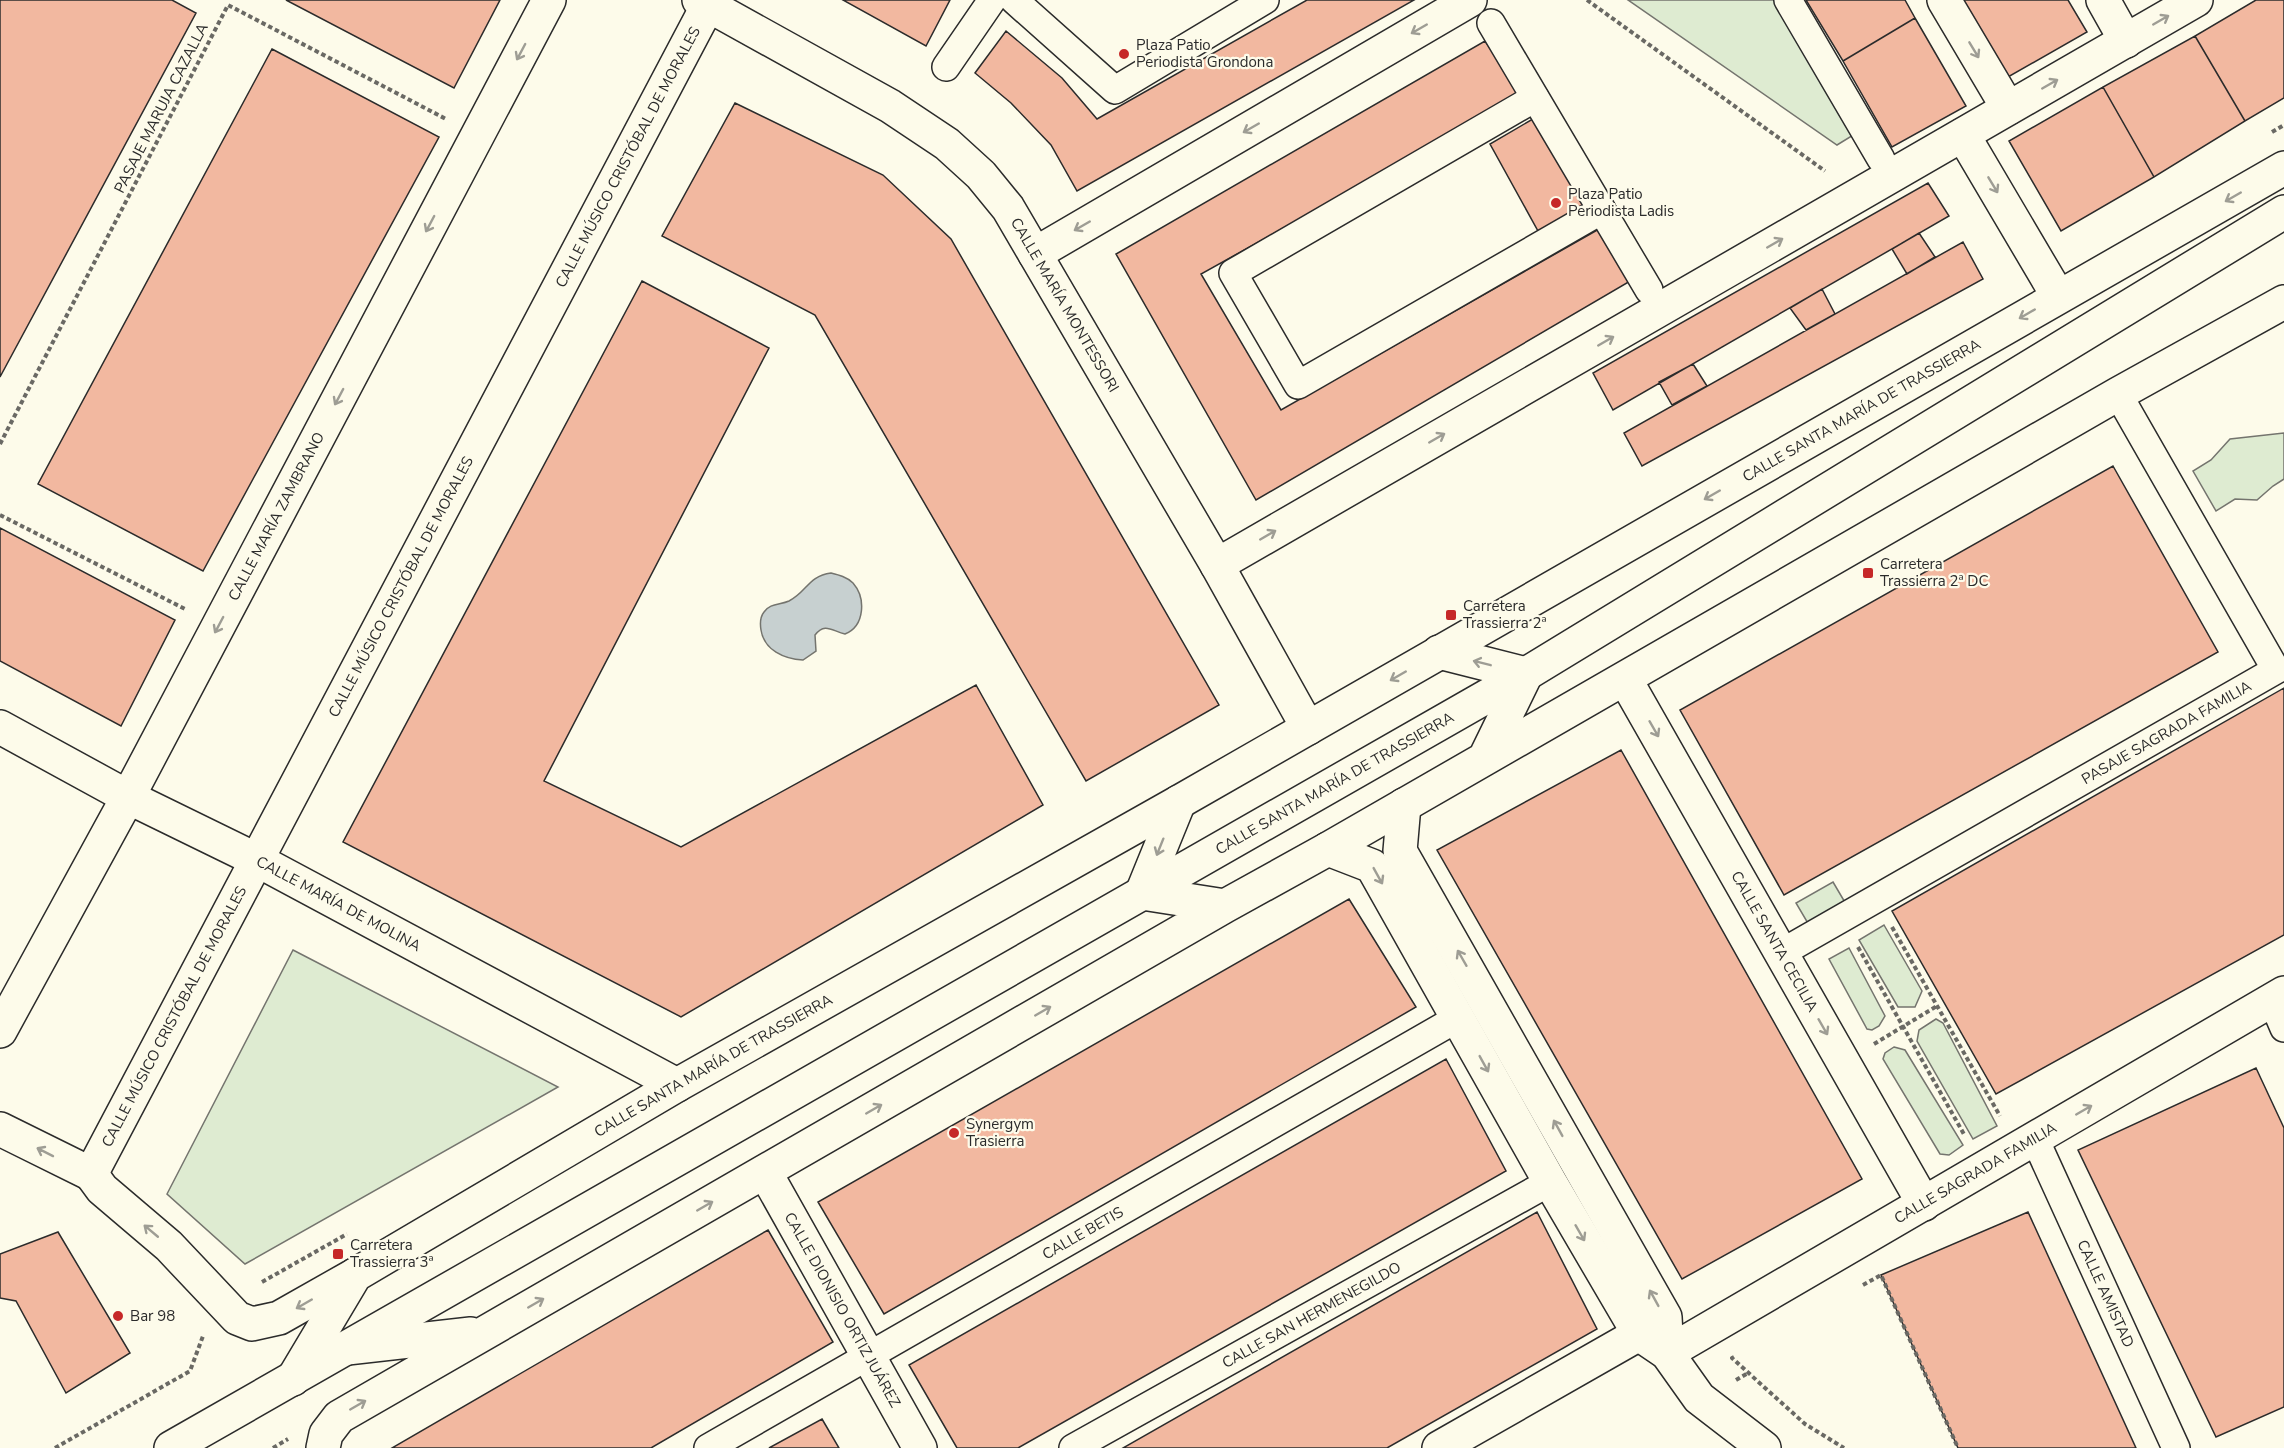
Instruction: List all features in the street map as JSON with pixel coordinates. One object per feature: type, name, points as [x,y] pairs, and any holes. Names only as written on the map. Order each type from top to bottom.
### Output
[{"type":"street","name":"CALLE MARÍA ZAMBRANO","points":[[0,1031],[128,797],[549,0]]},
{"type":"street","points":[[946,67],[992,0]]},
{"type":"street","points":[[1014,0],[1116,90],[1264,0]]},
{"type":"street","points":[[1788,0],[1881,159]]},
{"type":"street","points":[[1944,0],[2008,108]]},
{"type":"street","points":[[2103,0],[2126,41]]},
{"type":"street","points":[[1217,565],[2196,0]]},
{"type":"street","name":"CALLE MARÍA MONTESSORI","points":[[706,2],[890,106],[947,144],[981,175],[1008,208],[1217,565],[1308,728]]},
{"type":"street","name":"CALLE MÚSICO CRISTÓBAL DE MORALES","points":[[91,1174],[706,2]]},
{"type":"street","points":[[1035,254],[1480,11],[1536,98],[1649,290]]},
{"type":"street","points":[[1536,98],[1233,273],[1298,385],[1602,210]]},
{"type":"street","points":[[1963,135],[2058,296]]},
{"type":"street","name":"CALLE SANTA MARÍA DE TRASSIERRA","points":[[293,1379],[355,1275],[678,1085],[1179,802],[2284,168]]},
{"type":"street","name":"CALLE SANTA MARÍA DE TRASSIERRA","points":[[171,1448],[1526,674],[2284,212]]},
{"type":"street","name":"CALLE SANTA MARÍA DE TRASSIERRA","points":[[347,1348],[485,1332],[2118,394],[2284,302]]},
{"type":"street","name":"PASAJE SAGRADA FAMILIA","points":[[1781,953],[2276,670],[2118,394]]},
{"type":"street","points":[[1439,652],[1526,674],[1485,758]]},
{"type":"street","name":"CALLE SANTA CECILIA","points":[[1625,679],[1924,1204]]},
{"type":"street","name":"CALLE MARÍA DE MOLINA","points":[[0,726],[128,797],[257,860],[678,1085]]},
{"type":"street","points":[[1179,802],[1142,892],[1225,906]]},
{"type":"street","points":[[1404,805],[1400,850],[1665,1317],[1667,1353]]},
{"type":"street","points":[[1328,849],[1372,866],[1550,1182],[1639,1334],[1667,1353],[1699,1398],[1764,1448]]},
{"type":"street","points":[[1458,1018],[1487,1002]]},
{"type":"street","name":"CALLE SAGRADA FAMILIA","points":[[1667,1353],[2035,1139],[2280,1007]]},
{"type":"street","name":"CALLE BETIS","points":[[708,1448],[1458,1018]]},
{"type":"street","points":[[0,1129],[91,1174],[102,1189],[169,1245],[237,1318],[252,1324],[279,1318],[355,1275]]},
{"type":"street","name":"CALLE AMISTAD","points":[[2035,1139],[2176,1448]]},
{"type":"street","points":[[1550,1182],[1580,1166]]},
{"type":"street","name":"CALLE DIONISIO ORTIZ JUÁREZ","points":[[765,1172],[920,1448]]},
{"type":"street","name":"CALLE SAN HERMENEGILDO","points":[[1073,1448],[1550,1182]]},
{"type":"street","points":[[323,1448],[326,1434],[339,1416],[485,1332]]},
{"type":"street","points":[[1439,1448],[1639,1334]]},
{"type":"path","points":[[1587,0],[1833,177]]},
{"type":"path","name":"PASAJE MARUJA CAZALLA","points":[[0,444],[228,5],[449,121]]},
{"type":"path","points":[[0,515],[191,612]]},
{"type":"path","points":[[1888,920],[2001,1118]]},
{"type":"path","points":[[1855,940],[1966,1138]]},
{"type":"path","points":[[1871,1046],[1938,1006]]},
{"type":"path","points":[[1861,1286],[1881,1275],[1958,1448]]},
{"type":"path","points":[[1742,1353],[1732,1358],[1805,1424],[1844,1448]]},
{"type":"path","points":[[1732,1382],[1748,1373]]},
{"type":"green space","points":[[1628,0],[1777,0],[1855,134],[1837,145]]},
{"type":"green space","points":[[2284,433],[2284,479],[2257,500],[2235,499],[2216,511],[2193,471],[2211,460],[2230,439]]},
{"type":"green space","points":[[1833,882],[1856,921],[1819,942],[1796,903]]},
{"type":"green space","points":[[1884,925],[1922,991],[1915,1007],[1898,1007],[1859,940]]},
{"type":"green space","points":[[1849,948],[1885,1016],[1879,1026],[1872,1030],[1867,1029],[1829,959]]},
{"type":"green space","points":[[293,950],[558,1087],[245,1264],[167,1194]]},
{"type":"green space","points":[[1936,1019],[1943,1023],[1997,1126],[1973,1139],[1917,1041],[1919,1030]]},
{"type":"green space","points":[[1894,1047],[1905,1050],[1963,1145],[1949,1155],[1940,1154],[1883,1059],[1885,1053]]},
{"type":"shaded area","points":[[831,573],[848,579],[857,589],[861,611],[857,625],[845,634],[822,629],[815,635],[816,651],[803,660],[789,658],[776,652],[766,643],[761,630],[760,623],[766,609],[789,601],[817,577]]},
{"type":"building","points":[[0,0],[172,0],[196,13],[0,377]]},
{"type":"building","points":[[286,0],[500,0],[454,88]]},
{"type":"building","points":[[843,0],[950,0],[926,46]]},
{"type":"building","points":[[1307,0],[1414,0],[1077,191],[1051,145],[1011,103],[975,73],[1006,31],[1062,78],[1097,119]]},
{"type":"building","points":[[1806,0],[1905,0],[1915,18],[1843,61]]},
{"type":"building","points":[[1963,0],[2068,0],[2087,32],[2008,77]]},
{"type":"building","points":[[2256,0],[2284,0],[2284,98],[2245,121],[2195,36]]},
{"type":"building","points":[[1915,18],[1966,106],[1892,147],[1843,61]]},
{"type":"building","points":[[2195,36],[2245,121],[2154,177],[2103,87]]},
{"type":"building","points":[[1485,41],[1523,95],[1201,274],[1281,410],[1599,229],[1632,280],[1256,500],[1116,254]]},
{"type":"building","points":[[272,49],[439,137],[203,571],[38,484]]},
{"type":"building","points":[[2103,87],[2154,177],[2061,231],[2009,141]]},
{"type":"building","points":[[735,103],[883,175],[951,239],[1219,705],[1086,781],[815,315],[662,236]]},
{"type":"building","points":[[1538,116],[1589,205],[1538,231],[1490,144]]},
{"type":"building","points":[[1928,183],[1949,216],[1613,410],[1593,373]]},
{"type":"building","points":[[1919,233],[1935,257],[1907,274],[1892,249]]},
{"type":"building","points":[[1963,242],[1983,279],[1642,466],[1624,433]]},
{"type":"building","points":[[642,281],[769,348],[544,781],[681,847],[976,685],[1043,805],[681,1017],[343,842]]},
{"type":"building","points":[[1822,289],[1835,314],[1806,330],[1790,308]]},
{"type":"building","points":[[1693,364],[1707,386],[1672,405],[1659,382]]},
{"type":"building","points":[[2113,466],[2218,652],[1784,895],[1680,710]]},
{"type":"building","points":[[0,528],[175,620],[121,726],[0,661]]},
{"type":"building","points":[[2284,688],[2284,935],[1996,1094],[1892,911]]},
{"type":"building","points":[[1621,750],[1862,1179],[1682,1279],[1437,850]]},
{"type":"building","points":[[1349,899],[1416,1007],[884,1314],[818,1202]]},
{"type":"building","points":[[1446,1059],[1506,1171],[1018,1448],[957,1448],[909,1365]]},
{"type":"building","points":[[2256,1068],[2284,1128],[2284,1407],[2216,1437],[2078,1150]]},
{"type":"building","points":[[1537,1212],[1597,1329],[1387,1448],[1123,1448]]},
{"type":"building","points":[[2028,1212],[2136,1448],[1958,1448],[1881,1275]]},
{"type":"building","points":[[768,1230],[833,1342],[651,1448],[392,1448]]},
{"type":"building","points":[[58,1232],[130,1353],[66,1393],[16,1301],[0,1298],[0,1254]]},
{"type":"building","points":[[822,1419],[839,1448],[769,1448]]},
{"type":"place","name":"Plaza Patio Periodista Grondona","points":[[1124,54]]},
{"type":"place","name":"Plaza Patio Periodista Ladis","points":[[1556,203]]},
{"type":"place","name":"Carretera Trassierra 2ª DC","points":[[1868,573]]},
{"type":"place","name":"Carretera Trassierra 2ª","points":[[1451,615]]},
{"type":"place","name":"Synergym Trasierra","points":[[954,1133]]},
{"type":"place","name":"Carretera Trassierra 3ª","points":[[338,1254]]},
{"type":"place","name":"Bar 98","points":[[118,1316]]}]
